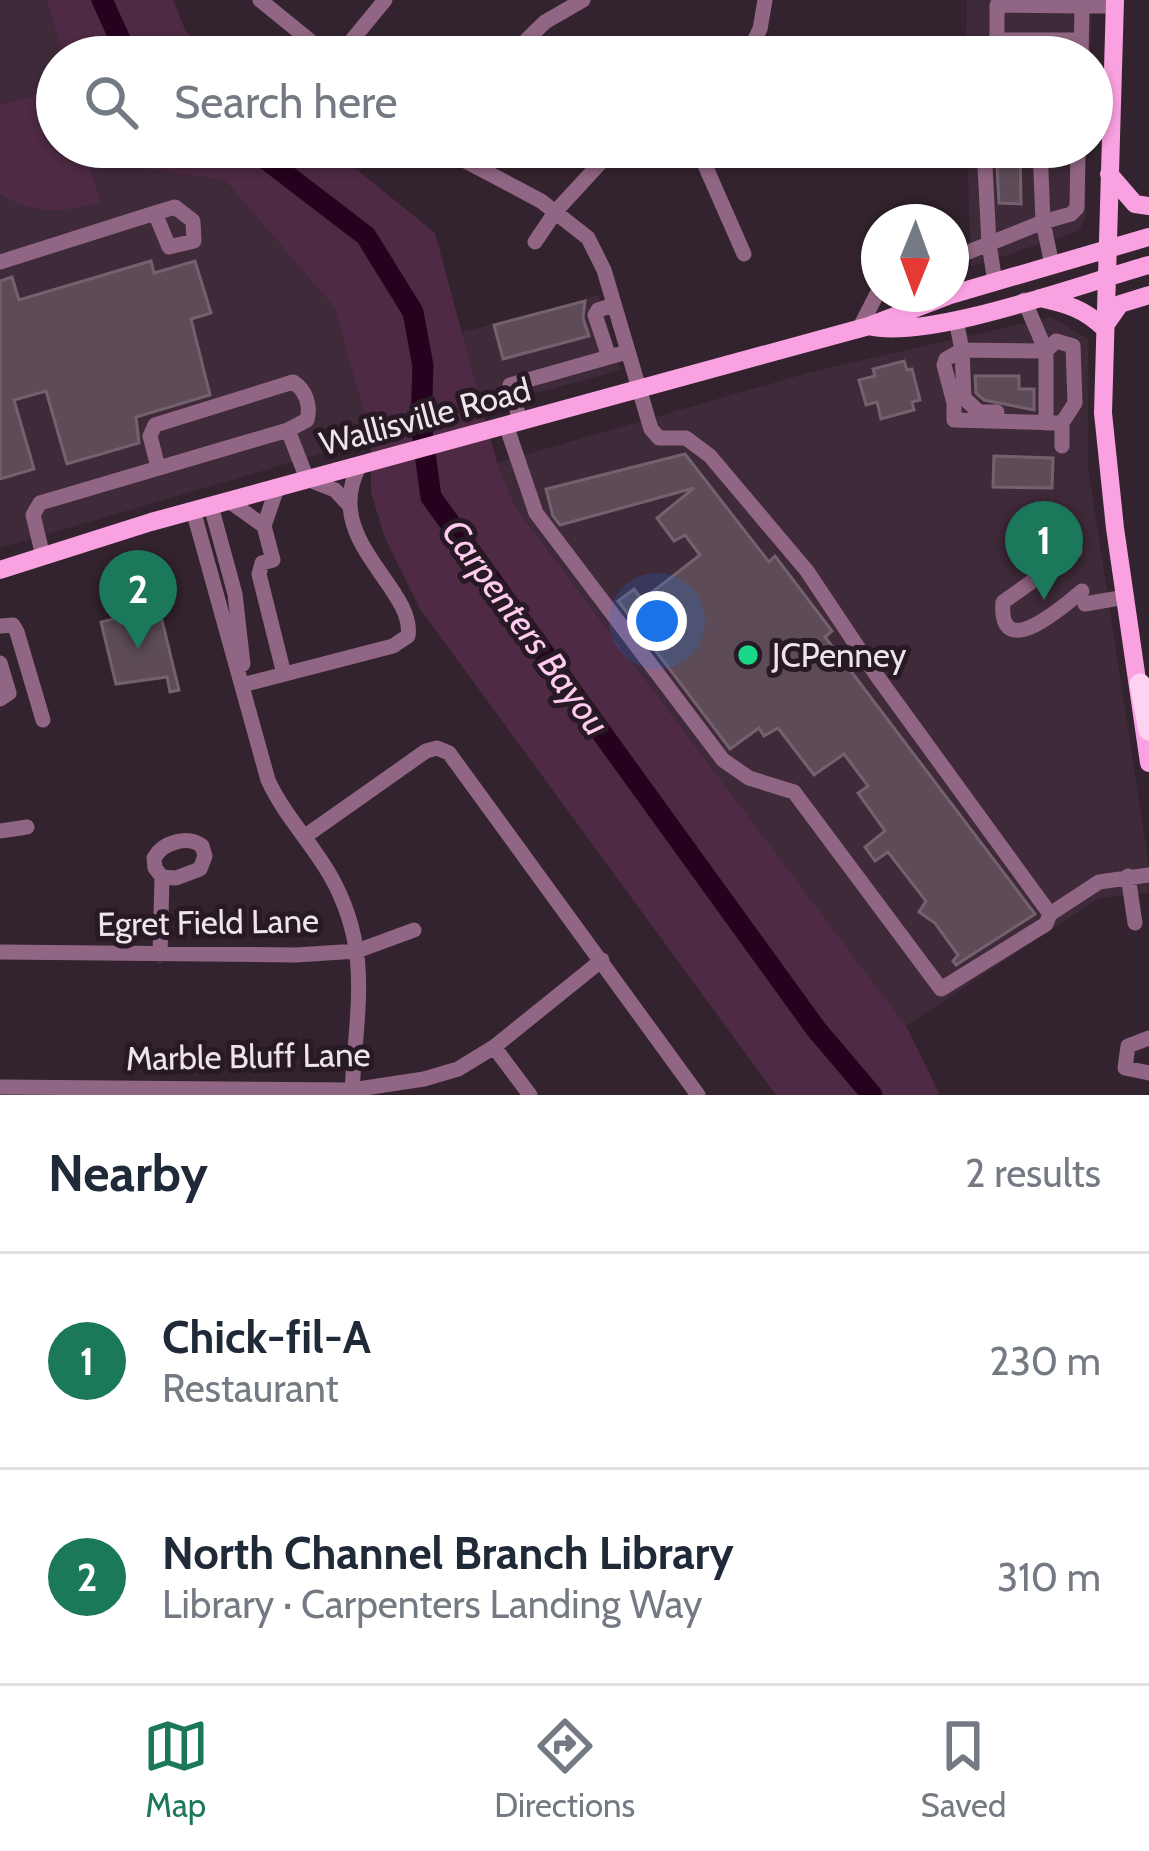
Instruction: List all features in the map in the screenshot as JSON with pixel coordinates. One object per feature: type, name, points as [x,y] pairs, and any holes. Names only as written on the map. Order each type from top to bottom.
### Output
[{"type":"highway","points":[[1140,684],[1149,730]]},
{"type":"main road","points":[[1110,36],[1114,3]]},
{"type":"main road","points":[[1107,168],[1103,412],[1149,763]]},
{"type":"main road","points":[[1108,175],[1135,204],[1149,206]]},
{"type":"main road","name":"Wallisville Road","points":[[0,570],[307,479],[864,327],[1149,237]]},
{"type":"main road","name":"Wallisville Road","points":[[864,327],[884,330],[956,320],[1149,265]]},
{"type":"main road","points":[[1105,327],[1120,304],[1149,295]]},
{"type":"main road","points":[[1029,299],[1072,304],[1105,327]]},
{"type":"street","points":[[260,0],[307,36]]},
{"type":"street","points":[[353,36],[385,0]]},
{"type":"street","points":[[529,36],[583,0]]},
{"type":"street","points":[[756,36],[765,0]]},
{"type":"street","points":[[1082,36],[1083,3]]},
{"type":"street","points":[[997,36],[998,5],[1114,3]]},
{"type":"street","points":[[477,168],[556,211],[588,238],[614,305],[650,429],[659,438],[686,438],[710,456],[815,581],[866,661],[1050,914]]},
{"type":"street","points":[[535,242],[596,168]]},
{"type":"street","points":[[706,168],[745,254]]},
{"type":"street","points":[[985,168],[988,244],[995,282]]},
{"type":"street","points":[[1041,168],[1043,221],[1052,265]]},
{"type":"street","points":[[969,252],[1071,214],[1077,208],[1077,168]]},
{"type":"street","points":[[1077,174],[1108,175]]},
{"type":"street","points":[[0,262],[155,213]]},
{"type":"street","points":[[1029,299],[1060,391],[1062,446]]},
{"type":"street","points":[[609,357],[596,315],[614,305]]},
{"type":"street","points":[[864,327],[870,312]]},
{"type":"street","points":[[956,320],[964,398],[979,412],[1006,413],[1060,391],[1102,362]]},
{"type":"street","points":[[1060,391],[1073,346],[1066,342],[1056,341],[1046,351],[962,350],[944,365],[954,420],[1060,391],[1103,412]]},
{"type":"street","points":[[627,352],[510,385],[513,423],[536,512],[723,760],[749,778],[794,792],[941,989],[1046,924],[1050,914],[1099,882],[1149,875]]},
{"type":"street","points":[[44,556],[33,514],[40,503],[288,430],[308,420],[310,412],[301,387],[293,382],[155,425],[150,436],[158,467]]},
{"type":"street","points":[[288,430],[307,479],[335,490],[350,506]]},
{"type":"street","points":[[242,685],[393,646],[408,636],[407,616],[361,544],[350,506],[360,465]]},
{"type":"street","points":[[277,488],[264,526],[273,560],[262,563],[259,574],[284,674]]},
{"type":"street","points":[[211,506],[264,526]]},
{"type":"street","points":[[211,506],[235,594],[242,685],[268,780],[339,891],[357,951],[361,997],[352,1093]]},
{"type":"street","points":[[1076,550],[1003,602],[1007,622],[1018,630],[1032,631],[1083,598],[1125,597]]},
{"type":"street","points":[[0,626],[13,626],[17,632],[43,719]]},
{"type":"street","points":[[0,664],[9,693],[0,699]]},
{"type":"street","points":[[304,837],[426,751],[437,748],[454,758],[698,1095]]},
{"type":"street","points":[[0,832],[27,827]]},
{"type":"street","points":[[1128,876],[1135,923]]},
{"type":"street","points":[[160,955],[162,877]]},
{"type":"street","name":"Egret Field Lane","points":[[0,952],[357,951],[414,930]]},
{"type":"street","name":"Marble Bluff Lane","points":[[0,1087],[352,1093],[424,1079],[458,1069],[494,1047],[602,960]]},
{"type":"street","points":[[1149,1038],[1127,1046],[1124,1068],[1149,1073]]},
{"type":"street","points":[[494,1047],[530,1095]]},
{"type":"shaded area","points":[[0,0],[46,0],[57,36],[36,36],[36,168],[139,168],[225,180],[336,308],[371,439],[0,548]]},
{"type":"shaded area","points":[[46,0],[173,0],[191,36],[57,36]]},
{"type":"shaded area","points":[[967,0],[1092,0],[1091,36],[966,36]]},
{"type":"shaded area","points":[[36,95],[36,168],[90,168],[101,202],[61,210],[37,209],[0,194],[0,105]]},
{"type":"shaded area","points":[[139,168],[355,168],[435,233],[497,463],[515,507],[906,1026],[940,1095],[776,1095],[420,609],[385,538],[371,493],[371,439],[335,308],[225,180]]},
{"type":"shaded area","points":[[968,168],[1086,168],[1085,220],[1078,231],[971,267]]},
{"type":"shaded area","points":[[599,295],[621,370],[481,408],[460,333]]},
{"type":"shaded area","points":[[1051,317],[1088,339],[1088,467],[1149,867],[1149,893],[1099,898],[906,1026],[515,508],[497,463],[811,372]]},
{"type":"building","points":[[997,168],[1020,168],[1021,204],[999,203]]},
{"type":"building","points":[[151,261],[154,273],[195,261],[211,313],[191,319],[210,395],[136,417],[139,443],[67,464],[46,391],[14,400],[34,469],[0,479],[0,281],[12,277],[19,300]]},
{"type":"building","points":[[585,301],[583,318],[589,336],[503,359],[494,325]]},
{"type":"building","points":[[904,361],[907,370],[912,369],[920,400],[912,402],[914,410],[881,419],[877,402],[866,405],[859,380],[875,376],[873,369]]},
{"type":"building","points":[[975,376],[1019,376],[1019,389],[1034,389],[1034,410],[984,400],[976,393]]},
{"type":"building","points":[[685,454],[769,562],[775,556],[832,631],[825,637],[1035,914],[956,965],[953,961],[958,955],[935,923],[919,912],[926,901],[888,852],[875,861],[865,847],[885,831],[858,793],[868,786],[844,754],[814,775],[778,728],[764,736],[759,728],[730,749],[618,601],[634,589],[642,600],[700,555],[685,535],[674,541],[657,518],[694,488],[560,525],[553,516],[546,489]]},
{"type":"building","points":[[994,456],[1053,458],[1052,488],[993,487]]},
{"type":"building","points":[[159,608],[179,690],[170,692],[167,677],[116,684],[101,622]]},
{"type":"waterway","name":"Carpenters Bayou","points":[[102,0],[118,36]]},
{"type":"waterway","name":"Carpenters Bayou","points":[[277,168],[366,236],[413,312],[423,366],[421,424],[431,497],[816,1029],[872,1095]]},
{"type":"place","name":"Chick-fil-A","points":[[1044,600]]},
{"type":"place","name":"North Channel Branch Library","points":[[138,649]]},
{"type":"place","name":"JCPenney","points":[[748,655]]}]
